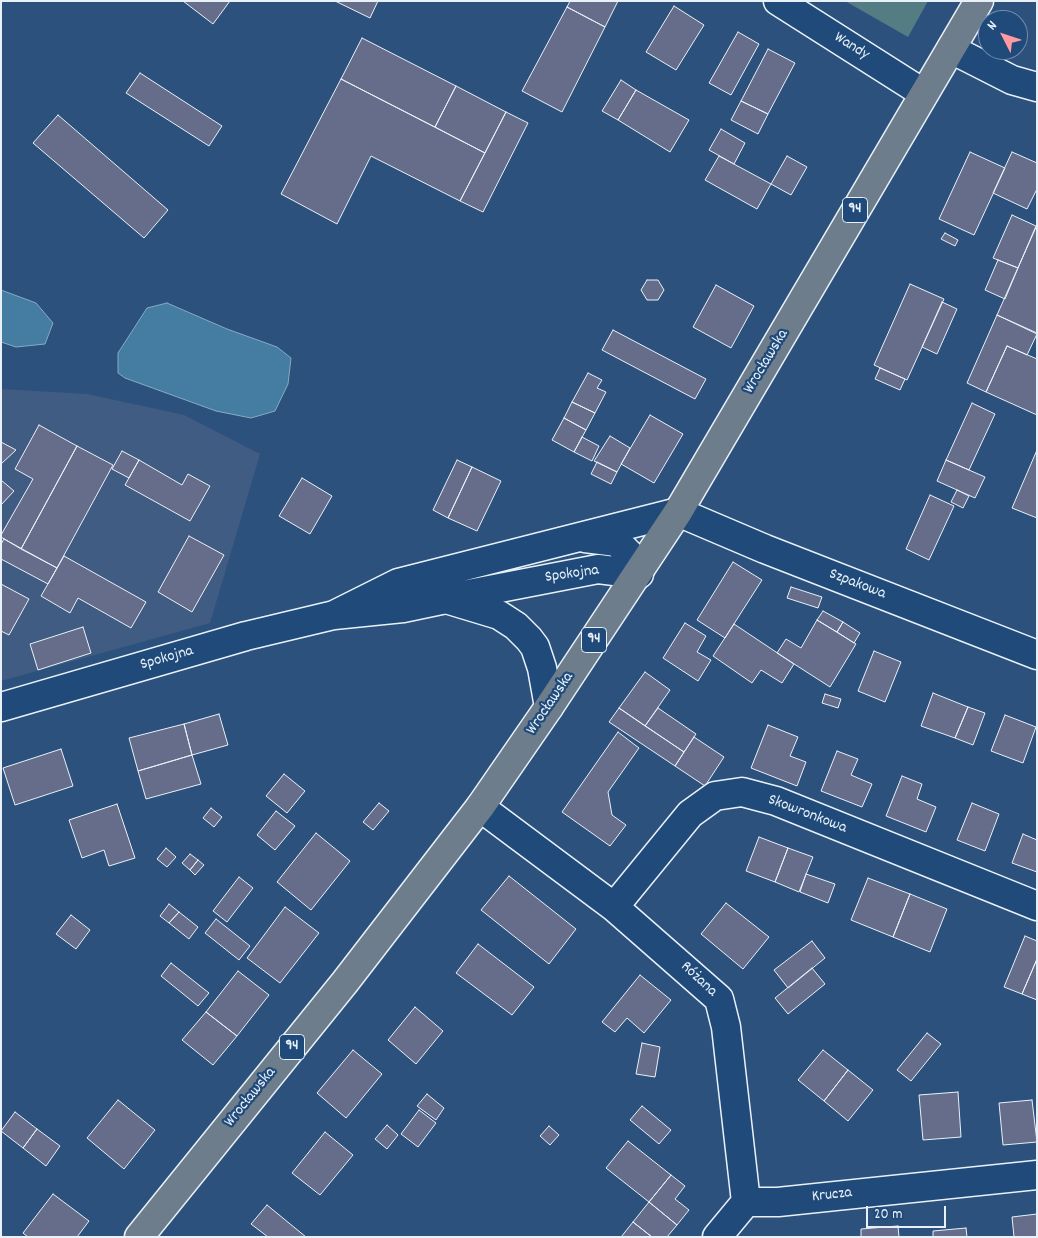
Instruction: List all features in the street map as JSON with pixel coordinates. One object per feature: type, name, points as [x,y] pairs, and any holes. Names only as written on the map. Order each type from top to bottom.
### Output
[{"type":"main road","name":"Wrocławska","points":[[139,1237],[345,982],[480,807],[549,707],[639,574],[678,512],[979,1]]},
{"type":"street","name":"Wandy","points":[[778,1],[924,93]]},
{"type":"street","points":[[951,49],[1012,80],[1037,87]]},
{"type":"street","name":"Spokojna","points":[[334,615],[398,583],[678,512]]},
{"type":"street","name":"Szpakowa","points":[[678,512],[765,549],[1037,654]]},
{"type":"street","name":"Spokojna","points":[[1,707],[246,636],[334,615],[402,608],[598,569],[639,574],[635,560],[617,542],[591,538],[566,540]]},
{"type":"street","name":"Spokojna","points":[[446,599],[500,616],[516,626],[536,647],[549,707]]},
{"type":"street","name":"Skowronkowa","points":[[614,907],[690,814],[715,796],[742,792],[776,802],[1037,906]]},
{"type":"street","name":"Różana","points":[[480,807],[614,907],[719,999],[726,1027],[746,1202]]},
{"type":"street","name":"Krucza","points":[[746,1202],[778,1202],[1037,1175]]},
{"type":"street","points":[[716,1237],[746,1202]]},
{"type":"shaded area","points":[[1,290],[36,303],[53,323],[45,344],[16,347],[1,342]]},
{"type":"shaded area","points":[[167,303],[227,329],[277,347],[291,358],[288,384],[275,411],[251,418],[216,411],[125,378],[118,373],[118,353],[147,308]]},
{"type":"shaded area","points":[[1,389],[87,394],[184,415],[260,454],[210,623],[1,681]]},
{"type":"green space","points":[[845,1],[928,1],[908,37]]},
{"type":"building","points":[[183,1],[230,1],[213,24]]},
{"type":"building","points":[[335,1],[378,1],[370,18]]},
{"type":"building","points":[[570,1],[618,1],[605,27],[567,7]]},
{"type":"building","points":[[674,6],[704,25],[676,70],[646,52]]},
{"type":"building","points":[[567,7],[605,27],[562,112],[522,91]]},
{"type":"building","points":[[738,32],[759,44],[731,95],[709,83]]},
{"type":"building","points":[[362,38],[456,86],[435,127],[341,79]]},
{"type":"building","points":[[768,49],[795,63],[768,114],[741,101]]},
{"type":"building","points":[[140,73],[222,126],[209,146],[126,93]]},
{"type":"building","points":[[341,79],[485,153],[460,201],[371,156],[337,224],[281,194]]},
{"type":"building","points":[[621,80],[636,90],[618,120],[602,111]]},
{"type":"building","points":[[456,86],[506,112],[485,153],[435,127]]},
{"type":"building","points":[[636,90],[689,120],[670,152],[618,120]]},
{"type":"building","points":[[741,101],[768,114],[758,134],[731,120]]},
{"type":"building","points":[[506,112],[528,123],[483,212],[460,201]]},
{"type":"building","points":[[58,115],[168,210],[144,238],[33,143]]},
{"type":"building","points":[[721,129],[745,143],[734,164],[709,150]]},
{"type":"building","points":[[970,152],[1005,168],[974,235],[939,219]]},
{"type":"building","points":[[1012,152],[1037,163],[1037,189],[1027,209],[993,193]]},
{"type":"building","points":[[719,156],[771,184],[757,209],[705,180]]},
{"type":"building","points":[[787,156],[807,167],[791,195],[771,184]]},
{"type":"building","points":[[1012,215],[1036,226],[1018,268],[993,258]]},
{"type":"building","points":[[1037,225],[1037,333],[997,315]]},
{"type":"building","points":[[945,233],[958,240],[955,246],[941,239]]},
{"type":"building","points":[[998,260],[1018,268],[1005,299],[985,290]]},
{"type":"building","points":[[647,280],[658,280],[664,290],[658,300],[647,300],[641,290]]},
{"type":"building","points":[[910,284],[944,299],[907,380],[874,365]]},
{"type":"building","points":[[716,285],[754,306],[731,348],[693,327]]},
{"type":"building","points":[[942,302],[957,309],[937,354],[922,347]]},
{"type":"building","points":[[997,315],[1037,334],[1027,355],[1007,346],[986,392],[967,383]]},
{"type":"building","points":[[613,330],[706,379],[695,399],[602,350]]},
{"type":"building","points":[[1007,346],[1037,359],[1037,415],[986,392]]},
{"type":"building","points":[[880,368],[905,379],[900,390],[875,379]]},
{"type":"building","points":[[588,373],[602,380],[597,388],[606,392],[595,413],[572,402]]},
{"type":"building","points":[[572,402],[595,413],[586,430],[564,418]]},
{"type":"building","points":[[972,403],[995,414],[969,470],[946,460]]},
{"type":"building","points":[[650,415],[683,434],[654,483],[621,464]]},
{"type":"building","points":[[564,418],[586,430],[574,452],[552,440]]},
{"type":"building","points":[[39,425],[77,446],[21,549],[1,537],[1,535],[33,479],[15,469]]},
{"type":"building","points":[[610,436],[630,448],[617,472],[594,461]]},
{"type":"building","points":[[582,437],[599,446],[592,461],[574,452]]},
{"type":"building","points":[[1,442],[16,450],[1,464]]},
{"type":"building","points":[[77,446],[113,465],[57,568],[21,549]]},
{"type":"building","points":[[1037,450],[1037,518],[1012,508]]},
{"type":"building","points":[[122,451],[139,460],[129,478],[112,469]]},
{"type":"building","points":[[139,460],[182,485],[188,474],[210,486],[190,521],[125,485]]},
{"type":"building","points":[[457,460],[472,467],[448,518],[433,510]]},
{"type":"building","points":[[946,460],[985,477],[975,498],[937,481]]},
{"type":"building","points":[[597,462],[617,472],[611,484],[591,474]]},
{"type":"building","points":[[472,467],[501,481],[477,531],[448,518]]},
{"type":"building","points":[[302,478],[332,496],[310,534],[279,516]]},
{"type":"building","points":[[1,480],[14,491],[1,505]]},
{"type":"building","points":[[957,490],[969,496],[963,508],[951,502]]},
{"type":"building","points":[[930,495],[954,506],[929,560],[906,549]]},
{"type":"building","points":[[189,536],[224,555],[192,612],[158,592]]},
{"type":"building","points":[[4,539],[57,568],[48,584],[1,559],[1,544]]},
{"type":"building","points":[[64,556],[146,602],[131,628],[78,598],[70,613],[41,596]]},
{"type":"building","points":[[733,562],[762,580],[725,638],[697,620]]},
{"type":"building","points":[[1,584],[29,599],[9,635],[1,631]]},
{"type":"building","points":[[791,587],[822,597],[818,608],[787,598]]},
{"type":"building","points":[[823,611],[843,622],[837,632],[817,620]]},
{"type":"building","points":[[817,620],[856,644],[830,687],[777,653],[786,639],[801,648]]},
{"type":"building","points":[[843,622],[860,633],[854,643],[837,632]]},
{"type":"building","points":[[685,623],[706,636],[697,652],[711,660],[698,681],[663,658]]},
{"type":"building","points":[[734,624],[794,664],[782,683],[761,670],[752,683],[713,656]]},
{"type":"building","points":[[83,627],[91,653],[38,670],[30,644]]},
{"type":"building","points":[[874,651],[901,662],[885,702],[858,691]]},
{"type":"building","points":[[645,672],[670,690],[645,726],[619,708]]},
{"type":"building","points":[[933,693],[968,707],[955,738],[921,726]]},
{"type":"building","points":[[825,694],[841,699],[838,708],[822,703]]},
{"type":"building","points":[[968,707],[985,713],[973,745],[955,738]]},
{"type":"building","points":[[619,708],[684,752],[675,766],[609,722]]},
{"type":"building","points":[[658,708],[696,734],[684,752],[645,726]]},
{"type":"building","points":[[219,714],[228,745],[192,755],[184,724]]},
{"type":"building","points":[[1005,715],[1036,727],[1023,763],[991,751]]},
{"type":"building","points":[[184,724],[192,755],[138,771],[129,738]]},
{"type":"building","points":[[768,725],[798,737],[790,756],[806,762],[797,786],[751,768]]},
{"type":"building","points":[[618,732],[639,748],[608,792],[612,815],[626,825],[610,846],[562,812]]},
{"type":"building","points":[[694,737],[724,757],[705,786],[675,766]]},
{"type":"building","points":[[61,749],[73,786],[15,805],[3,768]]},
{"type":"building","points":[[837,751],[858,759],[851,775],[872,784],[862,807],[821,791]]},
{"type":"building","points":[[192,755],[201,784],[146,799],[138,771]]},
{"type":"building","points":[[284,774],[305,791],[287,813],[266,796]]},
{"type":"building","points":[[902,776],[922,784],[917,799],[936,807],[926,832],[886,816]]},
{"type":"building","points":[[379,803],[389,811],[373,830],[363,822]]},
{"type":"building","points":[[972,803],[999,814],[985,851],[957,840]]},
{"type":"building","points":[[117,804],[135,858],[109,866],[104,850],[82,858],[69,820]]},
{"type":"building","points":[[211,808],[222,817],[214,827],[203,818]]},
{"type":"building","points":[[276,811],[295,826],[275,850],[257,835]]},
{"type":"building","points":[[316,833],[350,861],[311,910],[277,882]]},
{"type":"building","points":[[1023,834],[1037,840],[1037,872],[1012,863]]},
{"type":"building","points":[[759,837],[788,848],[775,882],[746,871]]},
{"type":"building","points":[[166,848],[176,857],[167,867],[157,859]]},
{"type":"building","points":[[788,848],[813,857],[799,892],[775,882]]},
{"type":"building","points":[[190,854],[198,860],[190,870],[182,863]]},
{"type":"building","points":[[198,860],[204,865],[195,875],[190,870]]},
{"type":"building","points":[[806,874],[835,884],[828,903],[800,892]]},
{"type":"building","points":[[509,876],[576,929],[549,964],[481,910]]},
{"type":"building","points":[[239,877],[253,888],[227,922],[213,911]]},
{"type":"building","points":[[868,878],[910,894],[893,937],[851,920]]},
{"type":"building","points":[[910,894],[947,909],[930,952],[893,937]]},
{"type":"building","points":[[726,903],[769,937],[743,969],[701,934]]},
{"type":"building","points":[[169,904],[179,912],[169,923],[160,916]]},
{"type":"building","points":[[285,907],[319,933],[280,983],[247,958]]},
{"type":"building","points":[[179,912],[198,927],[189,939],[169,923]]},
{"type":"building","points":[[71,915],[90,930],[76,949],[56,934]]},
{"type":"building","points":[[216,919],[250,946],[239,960],[205,933]]},
{"type":"building","points":[[1025,936],[1037,941],[1037,959],[1022,994],[1004,987]]},
{"type":"building","points":[[812,941],[825,958],[788,988],[774,970]]},
{"type":"building","points":[[478,944],[534,987],[512,1015],[456,973]]},
{"type":"building","points":[[1037,959],[1037,1000],[1022,994]]},
{"type":"building","points":[[171,963],[209,993],[198,1006],[161,976]]},
{"type":"building","points":[[812,968],[825,984],[788,1014],[775,998]]},
{"type":"building","points":[[238,971],[269,995],[237,1036],[206,1012]]},
{"type":"building","points":[[640,975],[671,1000],[644,1033],[627,1018],[615,1032],[602,1022]]},
{"type":"building","points":[[415,1007],[443,1031],[416,1064],[388,1040]]},
{"type":"building","points":[[206,1012],[237,1036],[213,1065],[182,1040]]},
{"type":"building","points":[[927,1033],[941,1044],[911,1081],[897,1070]]},
{"type":"building","points":[[642,1043],[660,1047],[655,1077],[636,1074]]},
{"type":"building","points":[[353,1050],[382,1074],[346,1118],[317,1093]]},
{"type":"building","points":[[823,1050],[848,1070],[824,1101],[798,1080]]},
{"type":"building","points":[[848,1070],[873,1090],[848,1121],[824,1101]]},
{"type":"building","points":[[958,1092],[961,1137],[923,1140],[919,1095]]},
{"type":"building","points":[[427,1094],[444,1108],[436,1120],[417,1106]]},
{"type":"building","points":[[118,1100],[155,1130],[124,1169],[87,1138]]},
{"type":"building","points":[[1032,1100],[1037,1142],[1003,1145],[999,1103]]},
{"type":"building","points":[[642,1106],[671,1130],[659,1144],[630,1120]]},
{"type":"building","points":[[419,1110],[436,1123],[418,1147],[401,1134]]},
{"type":"building","points":[[15,1112],[37,1129],[23,1148],[1,1131]]},
{"type":"building","points":[[387,1125],[398,1135],[387,1149],[375,1139]]},
{"type":"building","points":[[549,1126],[559,1135],[550,1145],[540,1136]]},
{"type":"building","points":[[37,1129],[60,1146],[46,1166],[23,1148]]},
{"type":"building","points":[[325,1132],[353,1155],[320,1195],[292,1173]]},
{"type":"building","points":[[628,1141],[671,1175],[649,1202],[606,1168]]},
{"type":"building","points":[[671,1175],[685,1186],[675,1199],[689,1210],[677,1225],[649,1202]]},
{"type":"building","points":[[53,1194],[89,1221],[77,1237],[28,1237],[23,1233]]},
{"type":"building","points":[[649,1202],[677,1225],[667,1237],[652,1237],[633,1222]]},
{"type":"building","points":[[267,1205],[306,1237],[268,1237],[251,1224]]},
{"type":"building","points":[[1037,1214],[1037,1237],[1014,1237],[1012,1217]]},
{"type":"building","points":[[633,1222],[652,1237],[621,1237]]},
{"type":"building","points":[[898,1226],[899,1237],[861,1237],[861,1229]]},
{"type":"building","points":[[966,1228],[967,1237],[933,1237],[933,1231]]}]
